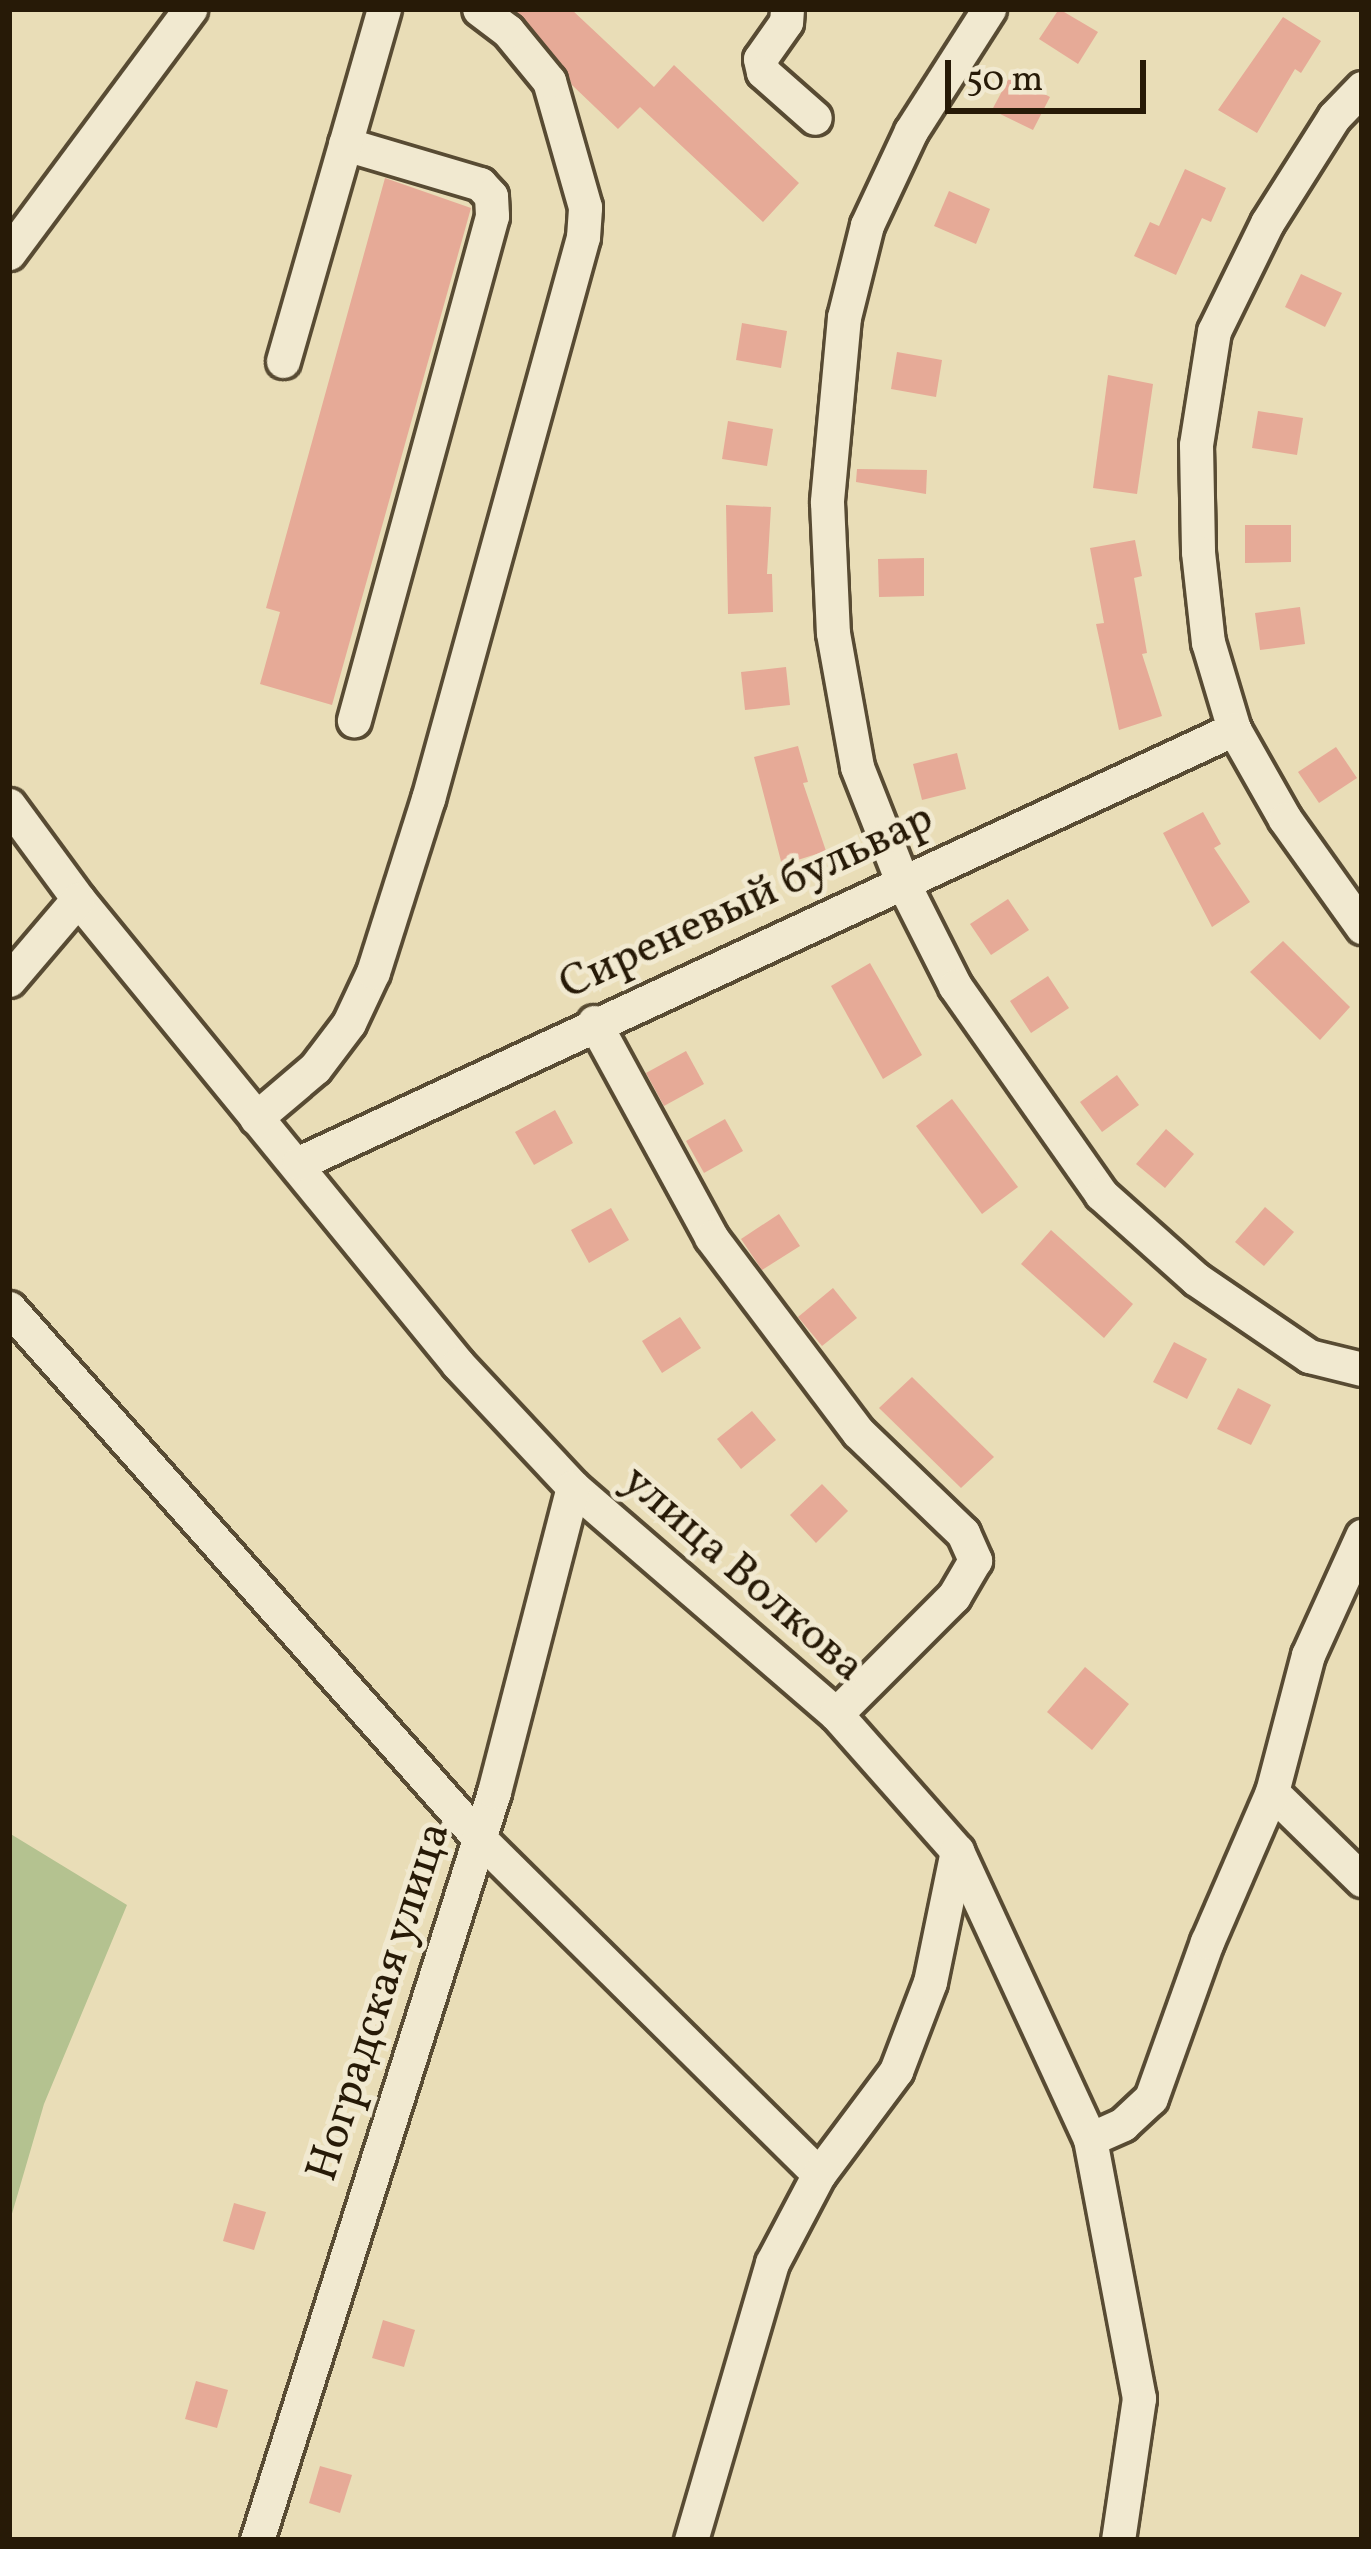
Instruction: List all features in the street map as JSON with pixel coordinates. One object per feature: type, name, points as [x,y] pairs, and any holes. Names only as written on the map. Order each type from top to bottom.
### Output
[{"type":"street","points":[[9,253],[190,9]]},
{"type":"street","points":[[283,361],[384,9]]},
{"type":"street","points":[[256,1118],[315,1068],[350,1023],[373,972],[428,800],[583,237],[585,207],[549,81],[508,31],[479,9]]},
{"type":"street","points":[[787,9],[786,22],[760,59],[763,72],[815,118]]},
{"type":"street","points":[[989,9],[911,131],[866,224],[844,316],[827,502],[833,633],[857,767],[902,881],[956,986],[1101,1194],[1196,1279],[1310,1356],[1362,1369]]},
{"type":"street","points":[[1362,88],[1334,117],[1267,223],[1214,331],[1196,445],[1198,552],[1208,642],[1234,729],[1285,819],[1362,927]]},
{"type":"street","points":[[345,144],[480,184],[491,196],[492,216],[354,720]]},
{"type":"street","name":"Сиреневый бульвар","points":[[299,1163],[594,1022],[1234,729]]},
{"type":"street","name":"улица Волкова","points":[[9,806],[78,899],[256,1118],[299,1163],[458,1364],[573,1487],[836,1714],[957,1851],[1090,2139],[1139,2398],[1118,2540]]},
{"type":"street","points":[[9,980],[78,899]]},
{"type":"street","points":[[594,1022],[711,1238],[858,1432],[963,1533],[975,1560],[954,1596],[836,1714]]},
{"type":"street","points":[[9,1308],[479,1838],[819,2174]]},
{"type":"street","name":"Ноградская улица","points":[[257,2540],[479,1838],[573,1487]]},
{"type":"street","points":[[1090,2139],[1123,2124],[1151,2098],[1207,1942],[1272,1792],[1308,1655],[1362,1536]]},
{"type":"street","points":[[1272,1792],[1362,1880]]},
{"type":"street","points":[[691,2540],[772,2264],[819,2174],[896,2071],[930,1982],[957,1851]]},
{"type":"green space","points":[[9,1833],[127,1905],[44,2104],[9,2224]]},
{"type":"building","points":[[514,9],[571,9],[654,87],[674,65],[799,183],[763,222],[640,107],[618,129],[572,85],[565,68]]},
{"type":"building","points":[[1059,9],[1098,32],[1078,64],[1039,39]]},
{"type":"building","points":[[1283,17],[1321,41],[1301,73],[1295,69],[1257,133],[1218,110]]},
{"type":"building","points":[[1010,76],[1050,97],[1033,130],[992,110]]},
{"type":"building","points":[[1185,169],[1226,188],[1211,222],[1202,218],[1176,275],[1134,256],[1150,222],[1159,226]]},
{"type":"building","points":[[385,178],[471,208],[332,705],[260,684],[280,612],[266,608]]},
{"type":"building","points":[[949,191],[990,209],[976,244],[934,226]]},
{"type":"building","points":[[1301,274],[1342,293],[1325,327],[1285,307]]},
{"type":"building","points":[[742,323],[787,331],[781,368],[736,360]]},
{"type":"building","points":[[897,352],[942,360],[936,397],[891,389]]},
{"type":"building","points":[[1108,375],[1153,384],[1137,494],[1093,488]]},
{"type":"building","points":[[1258,411],[1303,418],[1297,455],[1252,448]]},
{"type":"building","points":[[728,421],[773,429],[767,466],[722,459]]},
{"type":"building","points":[[857,469],[927,470],[926,494],[856,482]]},
{"type":"building","points":[[726,505],[771,507],[767,574],[772,574],[773,612],[728,614]]},
{"type":"building","points":[[1245,525],[1291,525],[1291,562],[1245,563]]},
{"type":"building","points":[[1135,540],[1142,576],[1134,578],[1147,653],[1142,654],[1162,716],[1119,730],[1096,624],[1104,623],[1090,548]]},
{"type":"building","points":[[924,558],[924,596],[879,597],[878,559]]},
{"type":"building","points":[[1300,607],[1305,644],[1260,650],[1255,613]]},
{"type":"building","points":[[786,667],[790,705],[745,710],[741,672]]},
{"type":"building","points":[[798,746],[808,782],[803,783],[826,851],[782,865],[754,757]]},
{"type":"building","points":[[1336,747],[1357,778],[1319,803],[1298,772]]},
{"type":"building","points":[[957,753],[966,789],[922,800],[913,764]]},
{"type":"building","points":[[1203,812],[1221,844],[1214,848],[1250,902],[1212,927],[1163,833]]},
{"type":"building","points":[[1008,899],[1029,930],[991,955],[970,924]]},
{"type":"building","points":[[1283,941],[1350,1007],[1320,1040],[1250,972]]},
{"type":"building","points":[[870,963],[922,1055],[883,1079],[831,986]]},
{"type":"building","points":[[1048,976],[1069,1008],[1031,1033],[1010,1001]]},
{"type":"building","points":[[686,1051],[704,1084],[664,1106],[646,1073]]},
{"type":"building","points":[[1117,1075],[1139,1105],[1102,1132],[1080,1102]]},
{"type":"building","points":[[952,1099],[1018,1187],[982,1214],[916,1126]]},
{"type":"building","points":[[555,1110],[573,1143],[534,1165],[515,1132]]},
{"type":"building","points":[[725,1119],[743,1151],[704,1173],[686,1141]]},
{"type":"building","points":[[1166,1129],[1194,1154],[1165,1188],[1136,1164]]},
{"type":"building","points":[[1265,1207],[1294,1232],[1264,1266],[1235,1242]]},
{"type":"building","points":[[611,1208],[629,1240],[589,1263],[571,1230]]},
{"type":"building","points":[[779,1214],[800,1246],[762,1270],[741,1239]]},
{"type":"building","points":[[1051,1230],[1133,1304],[1104,1338],[1021,1264]]},
{"type":"building","points":[[833,1288],[857,1318],[822,1346],[798,1317]]},
{"type":"building","points":[[680,1317],[701,1348],[662,1373],[642,1341]]},
{"type":"building","points":[[1174,1342],[1207,1359],[1187,1399],[1153,1382]]},
{"type":"building","points":[[912,1377],[994,1457],[961,1488],[879,1408]]},
{"type":"building","points":[[1238,1388],[1271,1405],[1251,1445],[1217,1429]]},
{"type":"building","points":[[752,1411],[776,1440],[741,1469],[717,1439]]},
{"type":"building","points":[[822,1484],[848,1511],[816,1543],[790,1515]]},
{"type":"building","points":[[1085,1667],[1129,1704],[1092,1750],[1047,1712]]},
{"type":"building","points":[[234,2203],[266,2212],[254,2250],[223,2241]]},
{"type":"building","points":[[383,2320],[415,2330],[404,2367],[372,2358]]},
{"type":"building","points":[[196,2381],[228,2390],[217,2428],[185,2419]]},
{"type":"building","points":[[320,2466],[352,2475],[340,2513],[309,2503]]}]
